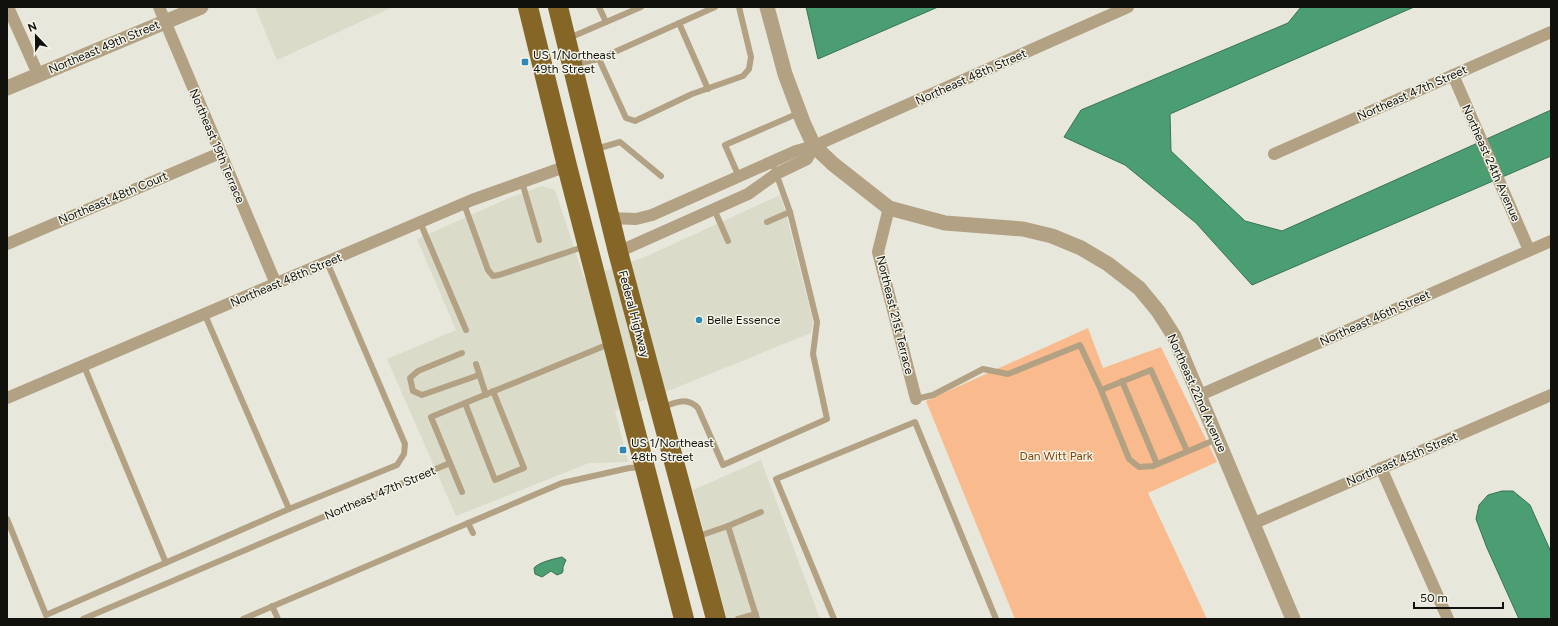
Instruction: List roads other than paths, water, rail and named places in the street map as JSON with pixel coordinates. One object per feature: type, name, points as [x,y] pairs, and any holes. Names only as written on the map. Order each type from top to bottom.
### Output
[{"type":"main road","points":[[528,7],[567,166],[684,619]]},
{"type":"main road","name":"Federal Highway","points":[[558,7],[618,252],[693,538],[716,619]]},
{"type":"main road","points":[[567,166],[577,169],[587,177],[605,198]]},
{"type":"main road","points":[[672,573],[691,608],[704,619]]},
{"type":"street","points":[[8,7],[38,74]]},
{"type":"street","name":"Northeast 19th Terrace","points":[[159,7],[276,284]]},
{"type":"street","name":"Northeast 49th Street","points":[[7,88],[201,7]]},
{"type":"street","points":[[767,7],[785,74],[814,146]]},
{"type":"street","name":"Northeast 48th Street","points":[[610,218],[636,219],[652,215],[796,151],[814,146],[1128,7]]},
{"type":"street","name":"Northeast 47th Street","points":[[1274,154],[1551,32]]},
{"type":"street","name":"Northeast 24th Avenue","points":[[1453,75],[1529,250]]},
{"type":"street","name":"Northeast 48th Street","points":[[618,252],[748,194],[776,174],[807,159],[814,146]]},
{"type":"street","name":"Northeast 22nd Avenue","points":[[814,146],[833,164],[888,208],[945,224],[1023,229],[1052,236],[1081,248],[1108,264],[1139,288],[1158,311],[1174,336],[1293,619]]},
{"type":"street","name":"Northeast 48th Court","points":[[7,244],[220,153]]},
{"type":"street","name":"Northeast 48th Street","points":[[7,398],[205,315],[420,222],[567,166]]},
{"type":"street","name":"Northeast 21st Terrace","points":[[888,208],[878,252],[916,399]]},
{"type":"street","name":"Northeast 46th Street","points":[[1200,395],[1551,240]]},
{"type":"street","name":"Northeast 45th Street","points":[[1252,524],[1551,395]]},
{"type":"street","points":[[1381,468],[1448,619]]},
{"type":"lane","points":[[599,7],[606,22]]},
{"type":"lane","points":[[566,39],[641,7]]},
{"type":"lane","points":[[572,65],[599,59],[715,7]]},
{"type":"lane","points":[[599,59],[626,118],[635,121],[692,94],[743,76],[749,68],[751,57],[740,7]]},
{"type":"lane","points":[[679,23],[708,89]]},
{"type":"lane","points":[[738,177],[725,145],[800,113]]},
{"type":"lane","points":[[593,150],[620,142],[661,176]]},
{"type":"lane","points":[[659,407],[684,400],[692,402],[698,408],[723,465],[827,419],[814,354],[818,322],[790,212],[772,162]]},
{"type":"lane","points":[[522,182],[539,240]]},
{"type":"lane","points":[[464,204],[488,270],[493,276],[588,246]]},
{"type":"lane","points":[[714,209],[728,241]]},
{"type":"lane","points":[[767,222],[790,212]]},
{"type":"lane","points":[[420,222],[466,330]]},
{"type":"lane","points":[[7,519],[46,615],[397,465],[404,454],[406,444],[327,262]]},
{"type":"lane","points":[[205,315],[289,510]]},
{"type":"lane","name":"Northeast 47th Street","points":[[83,619],[450,463],[431,417],[613,342]]},
{"type":"lane","points":[[916,399],[933,395],[983,369],[1008,374],[1080,345],[1101,390],[1129,459],[1139,467],[1157,464],[1217,438]]},
{"type":"lane","points":[[462,353],[418,371],[410,378],[413,391],[422,395],[479,375]]},
{"type":"lane","points":[[476,364],[486,395]]},
{"type":"lane","points":[[84,366],[166,563]]},
{"type":"lane","points":[[1101,390],[1151,370],[1187,451]]},
{"type":"lane","points":[[1122,381],[1157,464]]},
{"type":"lane","points":[[465,403],[495,480],[524,468],[493,391]]},
{"type":"lane","points":[[834,619],[776,479],[915,422],[996,619]]},
{"type":"lane","points":[[450,463],[462,492]]},
{"type":"lane","points":[[243,619],[562,483],[628,468],[645,466]]},
{"type":"lane","points":[[693,538],[728,526],[761,512]]},
{"type":"lane","points":[[468,523],[473,533]]},
{"type":"lane","points":[[728,526],[757,616],[738,619]]},
{"type":"lane","points":[[272,606],[278,619]]},
{"type":"place","name":"US 1/Northeast 49th Street","points":[[525,62]]},
{"type":"place","name":"Belle Essence","points":[[699,320]]},
{"type":"place","name":"US 1/Northeast 48th Street","points":[[623,450]]},
{"type":"park label","name":"Dan Witt Park","points":[[1056,456]]}]
